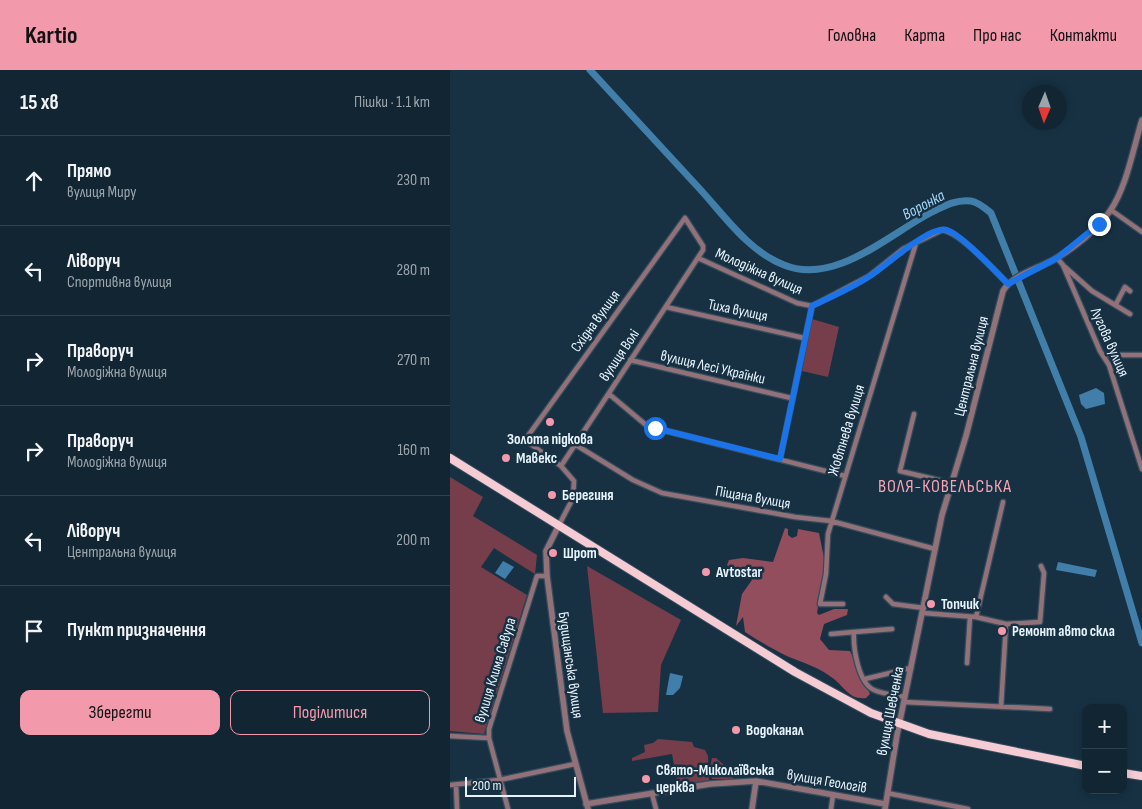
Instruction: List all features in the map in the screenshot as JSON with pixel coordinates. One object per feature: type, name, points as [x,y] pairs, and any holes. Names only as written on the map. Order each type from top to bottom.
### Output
[{"type":"highway","points":[[450,458],[824,689],[850,703],[900,724],[956,741],[1082,765]]},
{"type":"highway","points":[[1127,773],[1142,776]]},
{"type":"street","points":[[1010,282],[1057,258],[1099,224],[1111,210],[1124,179],[1142,120]]},
{"type":"street","points":[[1111,210],[1142,232]]},
{"type":"street","name":"Східна вулиця","points":[[561,466],[525,440],[685,218],[703,246],[703,250],[698,258]]},
{"type":"street","name":"Молодіжна вулиця","points":[[698,258],[797,303],[812,306],[869,276],[893,256],[916,243],[938,231],[947,230],[1010,282]]},
{"type":"street","name":"Жовтнева вулиця","points":[[843,604],[820,604],[826,574],[827,539],[916,243]]},
{"type":"street","name":"вулиця Волі","points":[[561,466],[698,258]]},
{"type":"street","name":"Лугова вулиця","points":[[1057,258],[1063,265],[1100,351],[1109,365],[1142,469]]},
{"type":"street","points":[[1063,265],[1092,291],[1130,314]]},
{"type":"street","name":"Центральна вулиця","points":[[923,613],[935,549],[951,483],[966,436],[997,313],[1010,282]]},
{"type":"street","points":[[1116,304],[1125,288],[1130,291]]},
{"type":"street","points":[[780,459],[791,398],[812,306]]},
{"type":"street","name":"Тиха вулиця","points":[[666,307],[804,338]]},
{"type":"street","points":[[1104,355],[1142,355]]},
{"type":"street","name":"вулиця Лесі Українки","points":[[630,360],[791,398]]},
{"type":"street","points":[[609,394],[646,425],[845,476]]},
{"type":"street","points":[[914,414],[900,471],[951,483]]},
{"type":"street","name":"Піщана вулиця","points":[[576,445],[633,480],[662,493],[795,517],[831,521],[935,549]]},
{"type":"street","points":[[559,525],[568,510],[575,489],[574,481],[561,466]]},
{"type":"street","points":[[967,663],[973,617],[1003,502]]},
{"type":"street","name":"Будищанська вулиця","points":[[559,525],[546,551],[547,576],[567,731],[587,807]]},
{"type":"street","points":[[886,597],[893,604],[923,613],[973,617],[1006,624],[1040,622],[1044,573],[1041,566]]},
{"type":"street","name":"вулиця Клима Савура","points":[[508,809],[489,738],[489,729],[537,576],[547,576]]},
{"type":"street","name":"вулиця Шевченка","points":[[885,807],[904,699],[923,613]]},
{"type":"street","points":[[1000,707],[1006,624]]},
{"type":"street","points":[[831,634],[892,629]]},
{"type":"street","points":[[854,632],[855,655],[869,687],[874,690],[904,699],[1050,709]]},
{"type":"street","points":[[865,679],[911,668]]},
{"type":"street","points":[[450,736],[489,738]]},
{"type":"street","points":[[450,785],[499,780],[575,764]]},
{"type":"street","points":[[752,809],[756,781]]},
{"type":"street","name":"вулиця Геологів","points":[[587,807],[710,784],[756,781],[885,807]]},
{"type":"street","points":[[456,785],[456,809]]},
{"type":"street","points":[[887,793],[968,809]]},
{"type":"street","points":[[652,794],[656,809]]},
{"type":"street","points":[[831,809],[833,795]]},
{"type":"shaded area","points":[[812,319],[839,327],[828,377],[802,371]]},
{"type":"shaded area","points":[[450,477],[483,497],[473,516],[537,555],[535,574],[494,548],[481,567],[527,595],[484,734],[450,731]]},
{"type":"shaded area","points":[[785,528],[788,529],[788,535],[792,538],[797,536],[798,529],[819,533],[825,563],[817,613],[819,615],[834,609],[848,609],[847,615],[824,624],[820,639],[829,650],[850,651],[870,694],[866,698],[856,697],[848,693],[834,679],[823,672],[783,654],[745,632],[743,617],[736,626],[742,594],[752,580],[748,574],[730,568],[727,565],[729,560],[743,558],[773,562]]},
{"type":"shaded area","points":[[587,566],[681,620],[661,665],[658,712],[603,713]]},
{"type":"shaded area","points":[[658,739],[692,742],[694,747],[705,750],[708,756],[709,780],[705,783],[678,787],[672,754],[632,761],[632,758],[645,752],[644,745],[653,743]]},
{"type":"shaded area","points":[[712,758],[716,758],[725,766],[733,765],[733,779],[712,779],[710,767]]},
{"type":"water","points":[[1096,388],[1104,393],[1105,404],[1086,409],[1081,404],[1079,395]]},
{"type":"water","points":[[503,561],[514,567],[505,579],[495,573]]},
{"type":"water","points":[[1058,562],[1097,570],[1095,577],[1056,570]]},
{"type":"water","points":[[670,673],[683,676],[680,688],[673,695],[666,695]]},
{"type":"waterway","name":"Воронка","points":[[590,70],[737,231],[759,251],[784,265],[803,270],[823,269],[842,263],[861,255],[915,221],[956,202],[974,202],[991,213],[1081,437],[1142,643]]},
{"type":"place","name":"Золота підкова","points":[[550,422]]},
{"type":"place","name":"Мавекс","points":[[506,458]]},
{"type":"place","name":"Берегиня","points":[[552,495]]},
{"type":"place","name":"Шрот","points":[[553,553]]},
{"type":"place","name":"Avtostar","points":[[706,572]]},
{"type":"place","name":"Топчик","points":[[931,604]]},
{"type":"place","name":"Ремонт авто скла","points":[[1002,631]]},
{"type":"place","name":"Водоканал","points":[[736,730]]},
{"type":"place","name":"Свято-Миколаївська церква","points":[[646,779]]},
{"type":"district","name":"ВОЛЯ-КОВЕЛЬСЬКА","points":[[945,486]]},
{"type":"route","points":[[655,428],[780,459],[791,398],[812,306],[869,276],[903,249],[938,231],[947,230],[951,232],[985,260],[1008,284],[1057,258],[1099,224]]}]
